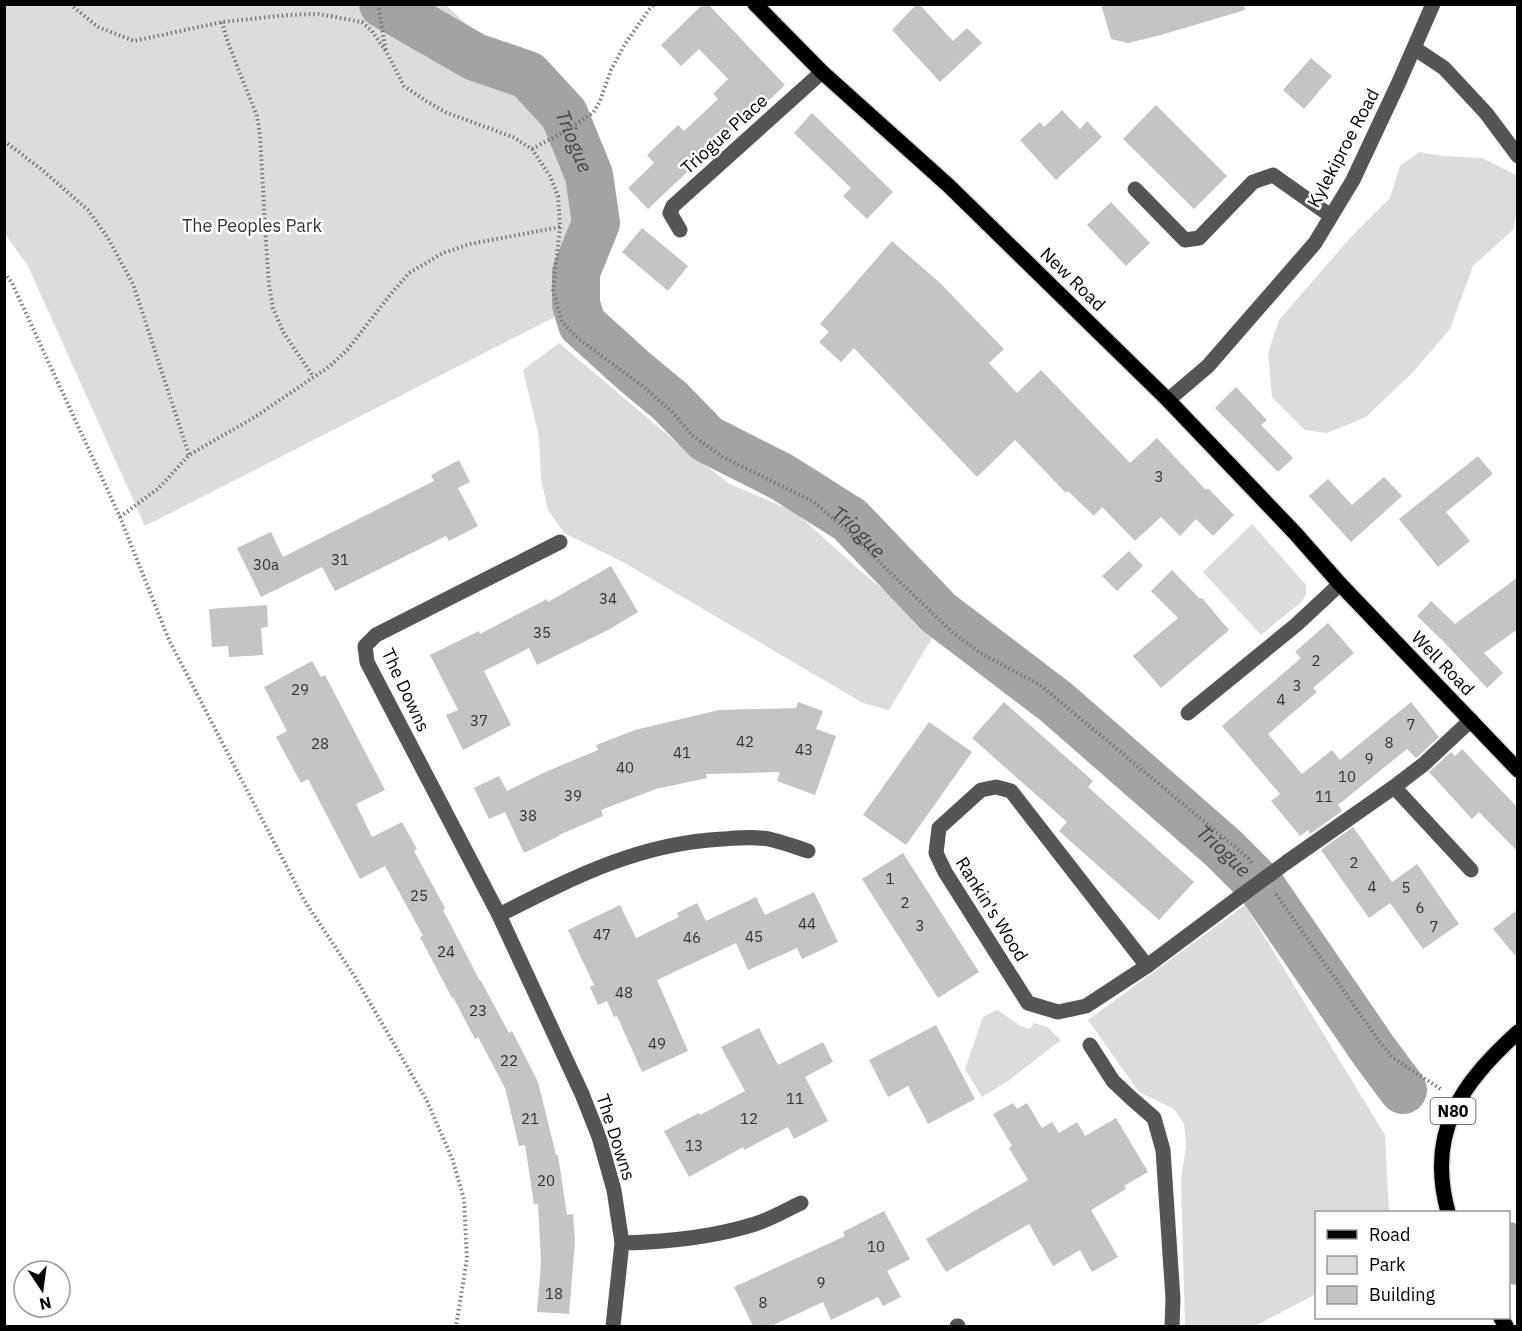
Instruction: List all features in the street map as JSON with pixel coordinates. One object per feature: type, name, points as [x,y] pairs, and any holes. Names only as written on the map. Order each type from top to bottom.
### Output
[{"type":"main road","name":"New Road","points":[[760,10],[822,72],[949,186],[1168,400],[1340,584]]},
{"type":"main road","name":"Well Road","points":[[1340,584],[1518,770]]},
{"type":"main road","name":"N80","points":[[1448,1211],[1443,1195],[1442,1167],[1443,1142],[1449,1119],[1474,1076],[1518,1032]]},
{"type":"street","name":"Kylekiproe Road","points":[[1168,400],[1208,366],[1315,243],[1353,180],[1400,82],[1433,4]]},
{"type":"street","points":[[1414,48],[1444,68],[1486,113],[1518,156]]},
{"type":"street","name":"Triogue Place","points":[[680,230],[670,213],[673,206],[822,72]]},
{"type":"street","points":[[1135,189],[1185,240],[1199,238],[1253,182],[1273,175],[1331,216]]},
{"type":"street","name":"The Downs","points":[[561,542],[376,635],[365,646],[367,662],[500,915],[582,1094],[599,1137],[614,1190],[622,1243],[613,1326]]},
{"type":"street","points":[[1189,714],[1296,625],[1340,584]]},
{"type":"street","name":"Rankin's Wood","points":[[1147,966],[1011,791],[996,787],[981,790],[939,828],[936,853],[945,872],[1028,1003],[1058,1012],[1086,1006],[1147,966],[1287,862],[1394,788],[1424,764],[1471,720]]},
{"type":"street","points":[[1394,788],[1472,870]]},
{"type":"street","points":[[500,915],[573,878],[662,847],[698,840],[771,839],[808,851]]},
{"type":"street","points":[[1090,1045],[1113,1081],[1154,1118],[1163,1150],[1173,1299],[1172,1326]]},
{"type":"street","points":[[622,1243],[664,1242],[706,1236],[757,1224],[801,1203]]},
{"type":"path","points":[[70,4],[98,27],[134,41],[222,22],[288,15],[319,14],[362,22],[372,31],[387,53],[404,86],[447,113],[513,137],[532,149],[549,176],[558,196],[560,227],[553,290],[562,322],[580,340],[645,388],[693,435],[723,457],[814,502],[953,633],[979,652],[1040,686],[1248,858],[1254,866]]},
{"type":"path","points":[[378,4],[387,53]]},
{"type":"path","points":[[532,149],[594,113],[611,70],[625,44],[654,4]]},
{"type":"path","points":[[222,22],[256,116],[260,135],[269,285],[273,308],[283,332],[313,376]]},
{"type":"path","points":[[4,141],[88,210],[108,238],[133,284],[189,455]]},
{"type":"path","points":[[120,517],[159,488],[189,455],[255,417],[330,366],[348,349],[409,273],[443,253],[470,244],[560,227]]},
{"type":"path","points":[[4,273],[12,283],[120,517],[170,640],[304,900],[355,977],[426,1099],[453,1158],[464,1200],[467,1259],[456,1326]]},
{"type":"path","points":[[1271,889],[1378,1041],[1392,1057],[1459,1101]]},
{"type":"green space","name":"The Peoples Park","points":[[4,5],[446,5],[501,56],[534,69],[572,110],[609,183],[606,235],[592,298],[145,526],[28,266],[5,234]]},
{"type":"green space","points":[[1419,152],[1482,158],[1516,175],[1517,212],[1513,230],[1473,266],[1450,329],[1412,373],[1366,417],[1327,433],[1305,430],[1272,397],[1268,353],[1279,320],[1351,237],[1390,198],[1400,166]]},
{"type":"green space","points":[[559,343],[728,483],[795,512],[935,633],[889,710],[863,703],[623,562],[564,533],[548,510],[541,479],[539,437],[523,370]]},
{"type":"green space","points":[[1252,524],[1306,585],[1306,595],[1301,602],[1261,635],[1203,572]]},
{"type":"green space","points":[[1245,905],[1385,1135],[1389,1211],[1315,1211],[1315,1295],[1255,1326],[1185,1326],[1181,1179],[1186,1147],[1184,1124],[1174,1109],[1139,1092],[1088,1020]]},
{"type":"green space","points":[[997,1010],[1021,1026],[1030,1029],[1034,1023],[1047,1027],[1061,1040],[1008,1081],[982,1097],[965,1069],[983,1017]]},
{"type":"building","points":[[703,4],[708,4],[785,85],[743,125],[740,122],[648,209],[628,188],[654,163],[647,155],[678,125],[684,131],[718,99],[713,94],[728,79],[699,49],[681,66],[661,45]]},
{"type":"building","points":[[917,4],[953,41],[967,28],[982,43],[940,82],[892,30]]},
{"type":"building","points":[[1101,4],[1244,4],[1245,10],[1128,43],[1111,39]]},
{"type":"building","points":[[1311,58],[1332,76],[1304,109],[1283,90]]},
{"type":"building","points":[[1156,105],[1227,176],[1194,209],[1123,139]]},
{"type":"building","points":[[1062,110],[1080,129],[1087,121],[1102,137],[1056,180],[1020,140],[1040,122],[1044,127]]},
{"type":"building","points":[[812,113],[893,192],[867,219],[843,196],[851,188],[794,133]]},
{"type":"building","points":[[1111,202],[1150,243],[1126,266],[1087,225]]},
{"type":"building","points":[[642,228],[688,266],[668,291],[622,252]]},
{"type":"building","points":[[892,241],[940,283],[1004,349],[989,363],[1017,393],[1041,370],[1130,463],[1157,438],[1206,490],[1208,488],[1234,515],[1213,536],[1196,519],[1180,536],[1161,517],[1135,541],[1102,507],[1094,516],[1068,491],[1066,493],[1015,440],[977,477],[854,348],[841,362],[819,342],[829,332],[820,324]]},
{"type":"building","points":[[1236,387],[1267,420],[1261,425],[1293,458],[1278,472],[1215,408]]},
{"type":"building","points":[[1478,456],[1493,474],[1446,512],[1470,541],[1438,567],[1399,519]]},
{"type":"building","points":[[459,460],[470,482],[458,488],[478,526],[449,541],[446,536],[335,591],[322,567],[261,597],[237,548],[271,532],[283,557],[434,481],[431,475]]},
{"type":"building","points":[[1384,477],[1402,496],[1351,542],[1309,496],[1328,479],[1352,505]]},
{"type":"building","points":[[1129,551],[1143,566],[1117,591],[1102,576]]},
{"type":"building","points":[[611,566],[638,612],[608,630],[537,665],[529,648],[484,671],[511,725],[463,750],[446,715],[458,710],[430,655],[479,631],[480,634],[547,599],[548,602]]},
{"type":"building","points":[[1172,570],[1200,599],[1202,598],[1229,630],[1161,688],[1133,656],[1178,618],[1151,591]]},
{"type":"building","points":[[1518,577],[1518,629],[1484,653],[1503,673],[1487,688],[1417,616],[1431,601],[1455,624]]},
{"type":"building","points":[[267,605],[268,627],[261,628],[263,655],[229,657],[228,646],[212,647],[209,609]]},
{"type":"building","points":[[1328,623],[1354,653],[1313,688],[1317,692],[1268,734],[1302,774],[1332,750],[1340,760],[1411,702],[1439,737],[1416,758],[1407,749],[1338,805],[1342,811],[1310,834],[1308,830],[1300,836],[1271,801],[1280,794],[1222,726],[1301,658],[1295,652]]},
{"type":"building","points":[[312,661],[321,677],[325,675],[385,790],[356,804],[372,837],[402,822],[417,849],[414,851],[445,908],[443,910],[480,981],[509,1033],[512,1031],[538,1082],[556,1155],[558,1155],[567,1215],[573,1214],[575,1242],[569,1314],[537,1312],[541,1262],[538,1204],[534,1204],[525,1145],[519,1146],[505,1088],[478,1037],[475,1039],[452,998],[420,937],[423,936],[385,866],[360,879],[308,779],[301,783],[276,737],[287,731],[264,687]]},
{"type":"building","points":[[798,702],[823,711],[816,729],[836,736],[815,795],[777,781],[780,772],[706,774],[707,778],[656,789],[601,810],[603,816],[524,853],[505,812],[489,819],[474,788],[499,776],[507,791],[598,750],[596,745],[635,730],[719,710],[796,708]]},
{"type":"building","points":[[1004,702],[1093,781],[1088,787],[1194,882],[1159,920],[1059,831],[1067,822],[972,738]]},
{"type":"building","points":[[929,722],[972,752],[906,845],[863,815]]},
{"type":"building","points":[[1462,749],[1518,808],[1518,852],[1479,812],[1472,819],[1429,772],[1451,752],[1455,756]]},
{"type":"building","points":[[1353,827],[1392,882],[1417,864],[1459,924],[1423,949],[1390,903],[1369,918],[1321,850]]},
{"type":"building","points":[[903,853],[979,972],[938,998],[862,879]]},
{"type":"building","points":[[814,892],[838,942],[802,959],[797,948],[748,970],[736,943],[657,980],[688,1051],[642,1072],[617,1016],[614,1017],[607,1001],[598,1005],[590,987],[594,985],[568,930],[620,905],[636,938],[679,917],[677,913],[697,903],[706,921],[756,897],[765,915]]},
{"type":"building","points":[[1518,909],[1518,959],[1493,929]]},
{"type":"building","points":[[936,1025],[975,1099],[928,1124],[908,1086],[888,1097],[869,1060]]},
{"type":"building","points":[[759,1028],[778,1065],[823,1042],[833,1062],[805,1077],[828,1121],[794,1139],[788,1127],[744,1150],[743,1147],[689,1177],[664,1131],[745,1091],[721,1047]]},
{"type":"building","points":[[1013,1103],[1017,1109],[1027,1103],[1042,1128],[1052,1122],[1059,1133],[1077,1122],[1085,1136],[1116,1118],[1148,1172],[1124,1186],[1126,1189],[1091,1210],[1118,1257],[1092,1272],[1080,1250],[1053,1266],[1029,1224],[946,1272],[926,1239],[1028,1180],[993,1114]]},
{"type":"building","points":[[884,1211],[910,1259],[887,1271],[901,1297],[883,1306],[878,1297],[831,1320],[823,1302],[771,1326],[753,1326],[734,1287],[845,1236],[843,1232]]},
{"type":"waterway","name":"Triogue","points":[[383,4],[475,57],[528,75],[564,114],[589,175],[596,223],[576,272],[576,304],[582,324],[670,401],[707,439],[782,477],[850,520],[939,613],[1056,702],[1223,848],[1261,886],[1403,1090]]},
{"type":"waterway","name":"Triogue","points":[[1510,1249],[1518,1261]]}]
